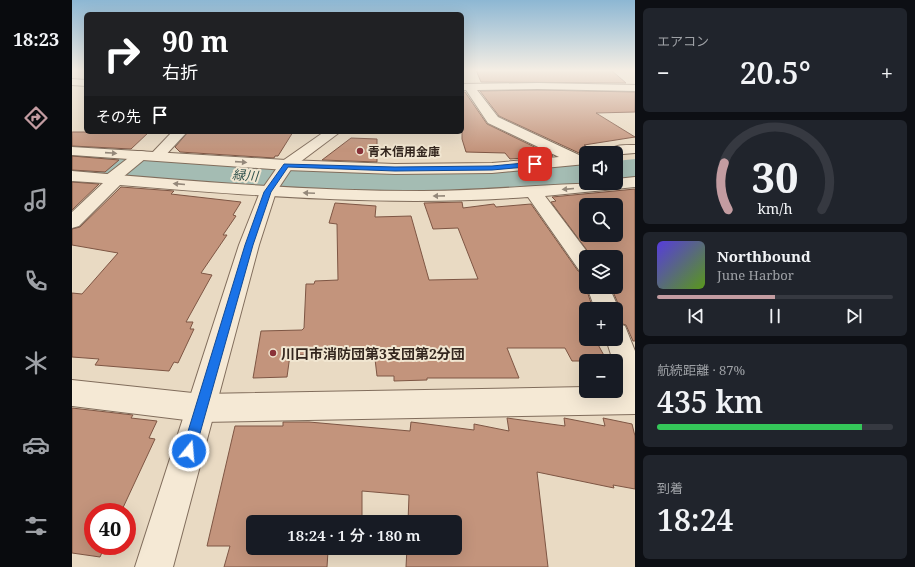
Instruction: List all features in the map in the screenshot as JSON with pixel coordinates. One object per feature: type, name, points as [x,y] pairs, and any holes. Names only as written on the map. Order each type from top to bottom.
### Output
[{"type":"street","points":[[474,96],[493,120],[579,159]]},
{"type":"street","points":[[157,156],[178,134]]},
{"type":"street","points":[[154,567],[249,245],[277,178],[332,134]]},
{"type":"street","points":[[623,150],[635,149]]},
{"type":"street","points":[[72,151],[157,156],[277,178],[423,196],[533,192],[635,182]]},
{"type":"street","points":[[72,222],[114,179],[141,155]]},
{"type":"street","points":[[72,176],[114,179],[277,178],[395,169],[492,168],[579,160]]},
{"type":"street","points":[[533,192],[579,255]]},
{"type":"street","points":[[620,346],[635,388]]},
{"type":"street","points":[[72,393],[202,408],[635,400]]},
{"type":"building","points":[[464,96],[468,96],[487,124],[553,156],[510,159],[505,153],[466,152],[462,134],[464,134]]},
{"type":"building","points":[[484,96],[635,96],[635,112],[596,113],[635,137],[579,146],[579,153],[499,116]]},
{"type":"building","points":[[72,132],[84,132],[84,134],[147,134],[131,149],[72,146]]},
{"type":"building","points":[[186,134],[292,134],[278,156],[275,156],[274,158],[180,152],[175,147]]},
{"type":"building","points":[[351,138],[377,139],[377,162],[322,160]]},
{"type":"building","points":[[72,156],[119,160],[105,172],[72,170]]},
{"type":"building","points":[[72,182],[99,184],[72,210]]},
{"type":"building","points":[[121,187],[174,191],[171,194],[241,202],[233,215],[236,216],[223,235],[227,235],[201,273],[212,275],[186,322],[193,322],[190,329],[194,329],[178,363],[174,362],[169,371],[95,365],[99,359],[72,357],[72,293],[82,294],[118,253],[72,245],[72,229],[80,227]]},
{"type":"building","points":[[635,189],[635,341],[633,341],[626,325],[623,324],[623,302],[617,302],[614,294],[623,294],[623,250],[587,250],[581,242],[623,242],[623,198],[579,198],[579,240],[551,202],[556,201],[552,197]]},
{"type":"building","points":[[462,202],[463,208],[494,204],[496,207],[531,204],[579,271],[579,294],[588,294],[591,302],[579,302],[579,346],[599,346],[603,354],[579,354],[579,361],[572,361],[565,348],[507,348],[519,378],[427,378],[427,380],[394,381],[394,376],[377,376],[375,359],[337,360],[337,354],[290,355],[287,377],[253,378],[261,331],[302,330],[304,328],[306,284],[314,284],[315,281],[338,280],[337,224],[329,223],[335,203],[376,206],[375,217],[411,216],[429,280],[478,279],[458,228],[433,229],[424,203]]},
{"type":"building","points":[[72,408],[133,415],[131,418],[157,421],[149,438],[155,439],[125,503],[84,503],[84,555],[72,553]]},
{"type":"building","points":[[507,418],[565,426],[564,418],[605,426],[603,418],[632,424],[635,436],[635,489],[613,485],[614,488],[537,472],[548,567],[406,567],[407,555],[462,555],[462,515],[408,515],[409,495],[362,491],[362,515],[246,515],[246,555],[328,555],[327,567],[224,567],[230,546],[207,546],[235,426],[283,426],[283,422],[309,422],[410,431],[411,422],[474,430],[474,424],[509,431]]},
{"type":"building","points":[[86,555],[101,555],[100,557]]},
{"type":"waterway","name":"緑川","points":[[72,163],[292,179],[435,183],[531,180],[579,176]]},
{"type":"waterway","name":"緑川","points":[[623,171],[635,170]]},
{"type":"place","name":"青木信用金庫","points":[[360,151]]},
{"type":"place","name":"川口市消防団第3支団第2分団","points":[[273,353]]},
{"type":"route","points":[[189,451],[249,245],[268,192],[286,165],[395,169],[492,168],[535,164]]}]
